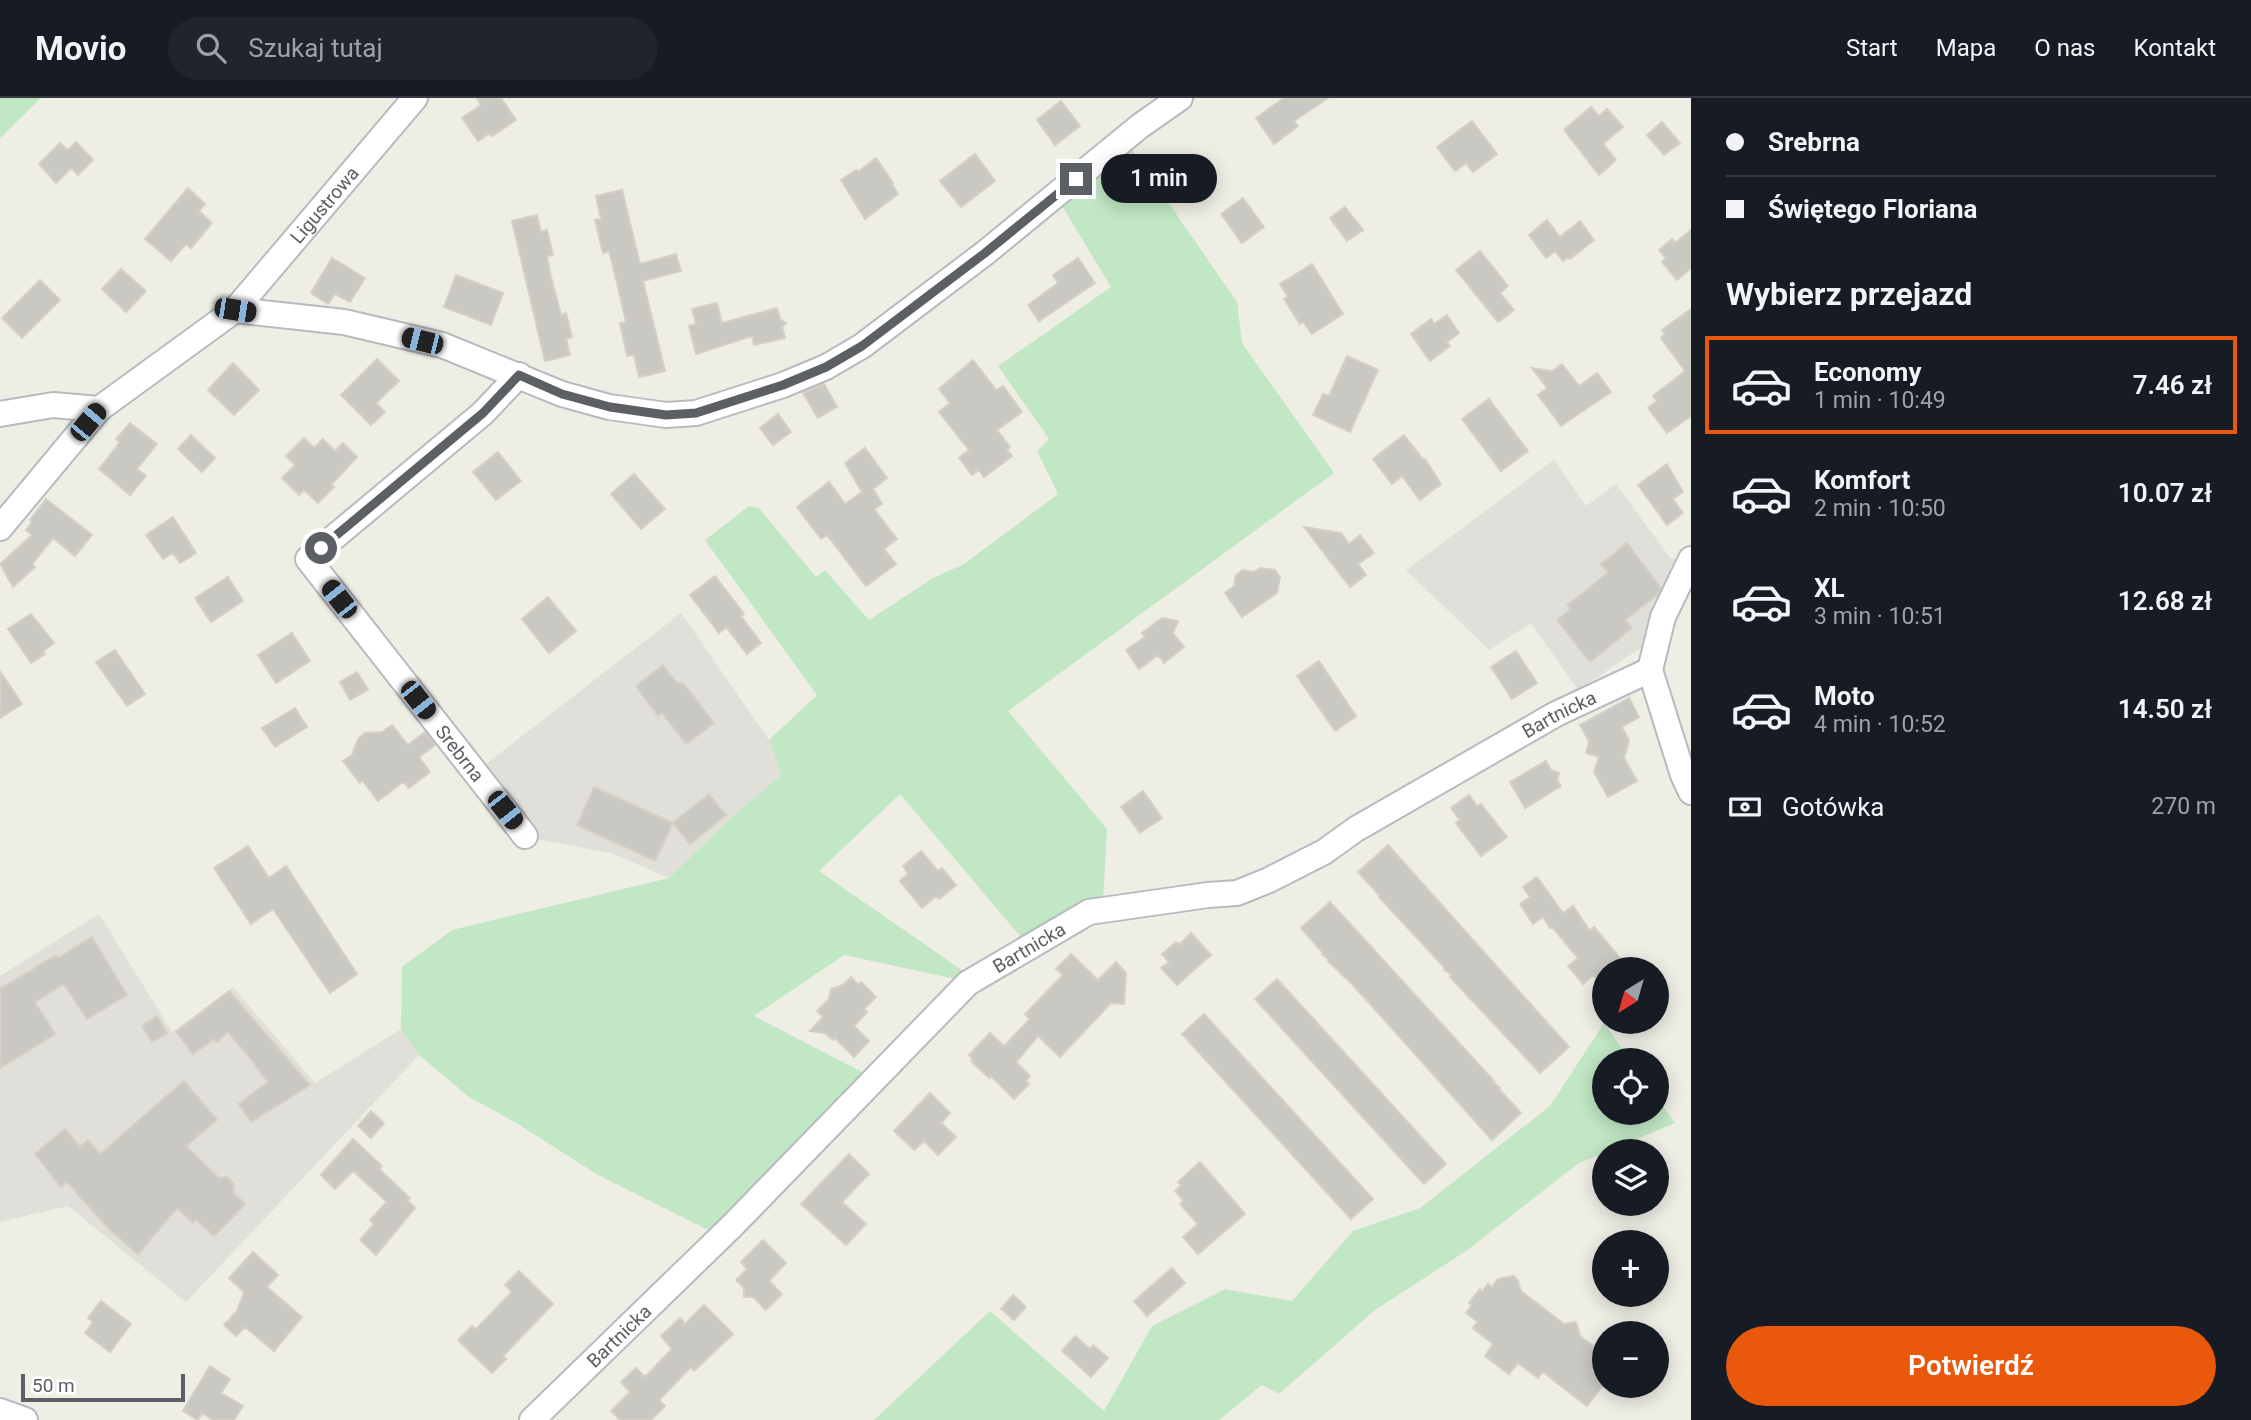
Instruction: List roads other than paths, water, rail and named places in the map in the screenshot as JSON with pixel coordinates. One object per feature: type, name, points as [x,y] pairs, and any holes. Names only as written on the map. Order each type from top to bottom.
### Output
[{"type":"street","name":"Ligustrowa","points":[[0,528],[99,409],[235,310],[415,98]]},
{"type":"street","points":[[235,310],[344,322],[442,345],[562,394],[598,404],[666,415],[696,413],[783,385],[826,367],[862,346],[985,253],[1140,126],[1180,98]]},
{"type":"street","name":"Srebrna","points":[[519,375],[483,413],[308,559],[526,836]]},
{"type":"street","points":[[0,414],[53,405],[99,409]]},
{"type":"street","points":[[1691,559],[1663,617],[1650,670],[1682,775],[1691,792]]},
{"type":"street","name":"Bartnicka","points":[[532,1420],[732,1226],[968,983],[1089,912],[1237,893],[1269,880],[1324,852],[1356,829],[1556,714],[1650,670]]},
{"type":"street","points":[[0,1412],[25,1420]]}]
